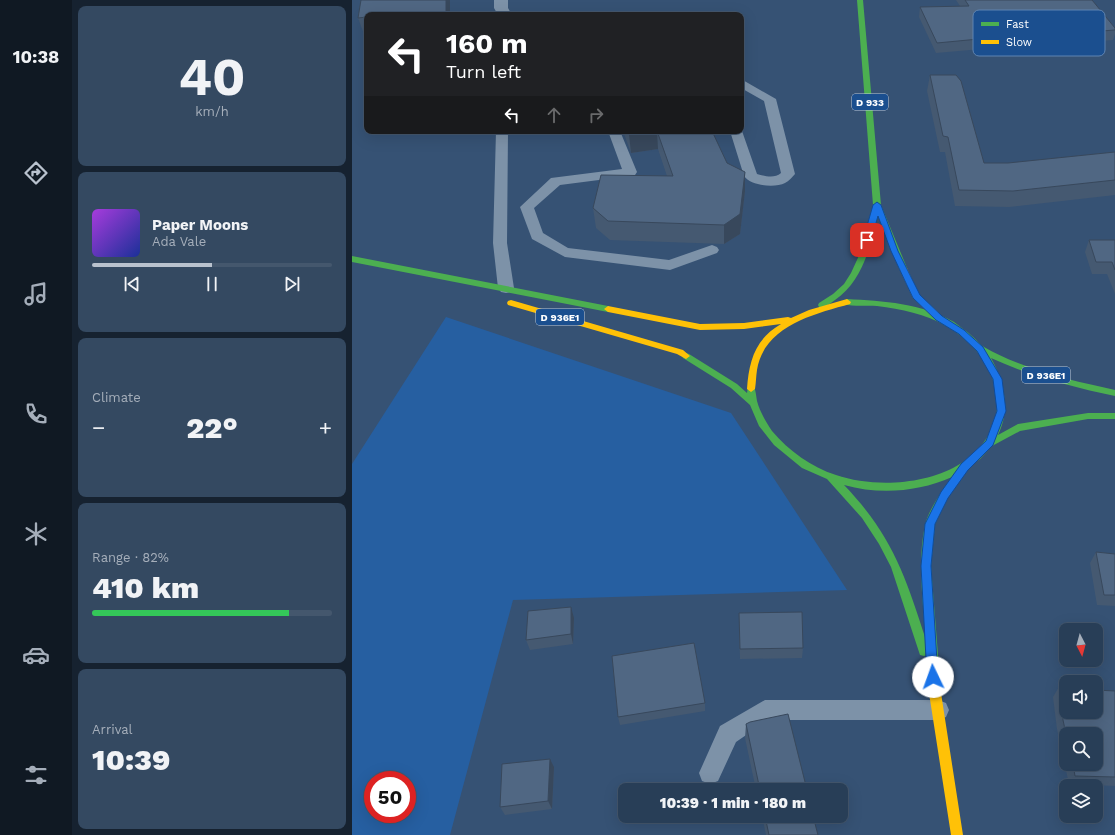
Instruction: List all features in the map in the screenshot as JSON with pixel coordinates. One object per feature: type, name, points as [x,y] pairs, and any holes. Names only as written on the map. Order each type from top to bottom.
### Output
[{"type":"main road","name":"D 933","points":[[860,0],[877,205],[894,251],[916,296],[939,318]]},
{"type":"main road","name":"D 933","points":[[817,308],[843,291],[855,273],[877,205]]},
{"type":"main road","name":"D 936E1","points":[[352,259],[700,327],[732,329],[761,326],[793,319]]},
{"type":"main road","name":"D 936E1","points":[[499,301],[680,352],[734,386],[752,402]]},
{"type":"main road","points":[[964,467],[935,481],[902,487],[865,486],[830,477],[793,458],[766,432],[752,402],[751,377],[758,354],[772,335],[793,319],[817,308],[847,302],[878,302],[909,307],[939,318],[962,332],[980,349],[998,379],[1002,411],[990,443]]},
{"type":"main road","name":"D 936E1","points":[[980,349],[1007,363],[1085,388],[1115,393]]},
{"type":"main road","points":[[957,835],[933,677],[926,566],[930,524],[944,495],[964,467],[990,443],[1018,428],[1088,416],[1115,416]]},
{"type":"main road","points":[[830,477],[852,498],[876,529],[894,565],[933,677]]},
{"type":"street","points":[[501,0],[501,8],[503,12]]},
{"type":"lane","points":[[737,134],[751,176],[765,181],[773,181],[781,180],[788,174],[770,99],[744,85]]},
{"type":"lane","points":[[502,134],[500,243],[506,288]]},
{"type":"lane","points":[[615,134],[630,172],[556,181],[527,206],[537,236],[565,252],[670,265],[712,250]]},
{"type":"lane","points":[[710,773],[728,734],[765,710],[938,710]]},
{"type":"shaded area","points":[[446,317],[731,413],[847,590],[513,600],[450,835],[352,835],[352,464]]},
{"type":"building","points":[[361,0],[446,0],[446,12],[364,12],[364,17],[358,18]]},
{"type":"building","points":[[965,0],[1092,0],[1100,10],[973,10],[973,40],[937,43],[920,7],[969,6]]},
{"type":"building","points":[[1105,16],[1115,28],[1115,30],[1105,31]]},
{"type":"building","points":[[930,75],[956,75],[961,81],[984,163],[1008,163],[1115,152],[1115,180],[1013,191],[959,190],[948,137],[943,136]]},
{"type":"building","points":[[658,134],[713,134],[727,163],[745,172],[740,214],[724,225],[608,221],[593,208],[601,175],[673,176]]},
{"type":"building","points":[[1089,240],[1115,240],[1115,270],[1112,262],[1096,262]]},
{"type":"building","points":[[1096,552],[1115,554],[1115,595],[1104,595]]},
{"type":"building","points":[[571,607],[571,634],[526,640],[528,611]]},
{"type":"building","points":[[802,612],[803,648],[740,649],[739,613]]},
{"type":"building","points":[[694,643],[705,703],[618,717],[612,656]]},
{"type":"building","points":[[1103,690],[1115,691],[1115,777],[1075,776],[1074,771],[1103,771],[1103,727],[1064,727],[1063,720],[1103,719]]},
{"type":"building","points":[[788,714],[805,783],[759,783],[746,724]]},
{"type":"building","points":[[550,759],[548,801],[500,807],[502,764]]},
{"type":"building","points":[[766,823],[815,823],[818,835],[769,835]]},
{"type":"traffic: fast","points":[[860,0],[877,205],[903,268]]},
{"type":"traffic: fast","points":[[822,305],[836,296],[855,274],[866,249],[877,205]]},
{"type":"traffic: fast","points":[[352,259],[608,309]]},
{"type":"traffic: fast","points":[[751,389],[753,401],[762,423],[777,442],[786,451],[805,465],[815,471],[837,479],[860,485],[884,487],[912,485],[947,475],[977,456],[989,443],[997,428],[1001,408],[999,386],[996,377],[988,360],[982,352],[962,332],[936,317],[892,305],[847,302]]},
{"type":"traffic: fast","points":[[980,349],[996,357],[1046,376],[1115,393]]},
{"type":"traffic: fast","points":[[686,356],[734,386],[752,402]]},
{"type":"traffic: fast","points":[[990,443],[1018,428],[1088,416],[1115,416]]},
{"type":"traffic: fast","points":[[935,693],[926,566],[930,524],[944,495],[964,467]]},
{"type":"traffic: fast","points":[[830,477],[865,515],[883,541],[896,567],[924,651]]},
{"type":"traffic: slow","points":[[903,268],[916,296],[935,314]]},
{"type":"traffic: slow","points":[[751,389],[752,369],[758,353],[768,339],[781,328],[796,319],[812,312],[847,302]]},
{"type":"traffic: slow","points":[[511,303],[680,352],[686,356]]},
{"type":"traffic: slow","points":[[608,309],[700,327],[744,326],[788,320]]},
{"type":"traffic: slow","points":[[935,693],[957,835]]},
{"type":"route","points":[[867,240],[877,205],[894,251],[916,296],[939,318],[962,332],[980,349],[998,379],[1002,411],[990,443],[964,467],[944,495],[930,524],[926,566],[933,677]]}]
